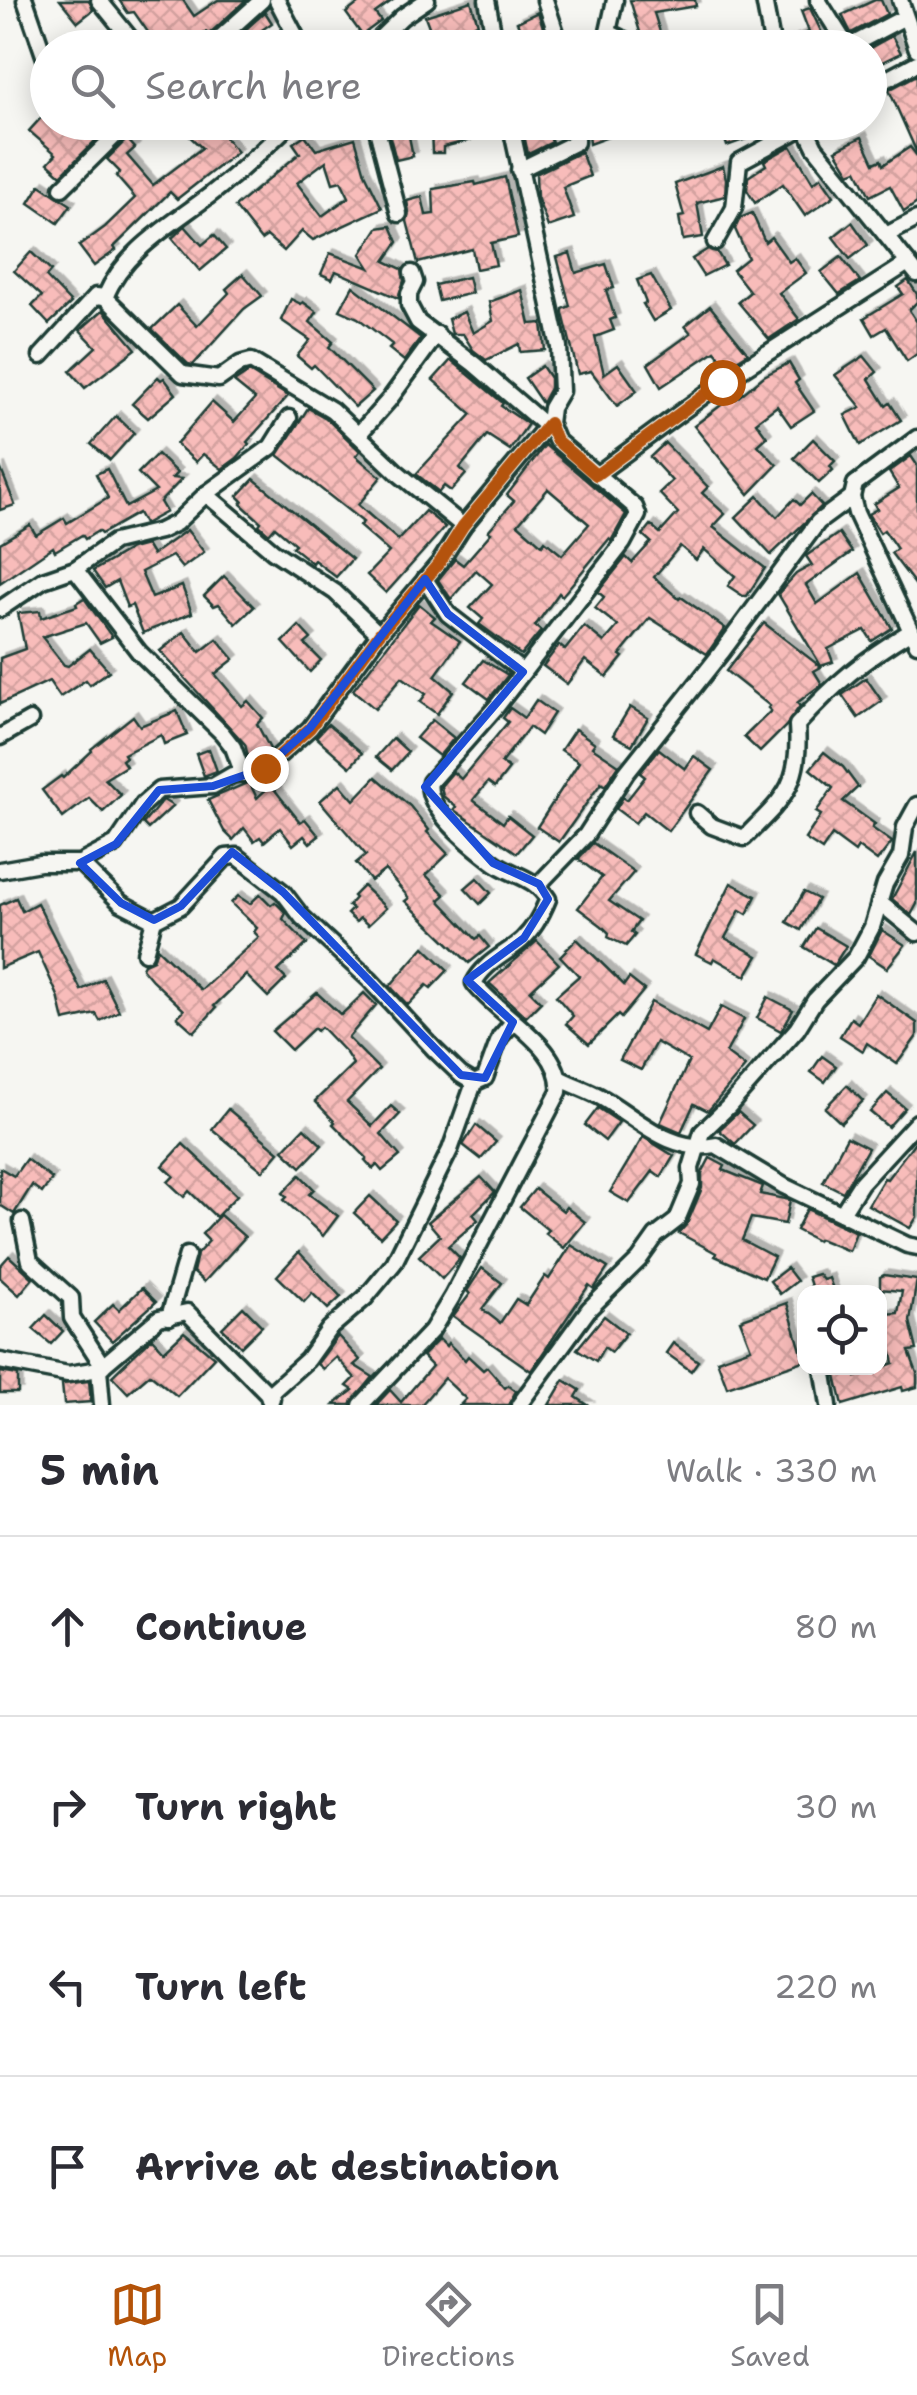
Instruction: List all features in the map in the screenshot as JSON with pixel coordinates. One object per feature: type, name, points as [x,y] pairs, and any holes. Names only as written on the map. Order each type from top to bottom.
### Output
[{"type":"street","points":[[99,0],[123,30]]},
{"type":"street","points":[[229,30],[262,0]]},
{"type":"street","points":[[277,0],[293,30]]},
{"type":"street","points":[[394,0],[402,17]]},
{"type":"street","points":[[389,30],[428,0]]},
{"type":"street","points":[[487,0],[493,30]]},
{"type":"street","points":[[545,0],[556,30]]},
{"type":"street","points":[[608,30],[615,0]]},
{"type":"street","points":[[764,0],[770,30]]},
{"type":"street","points":[[818,0],[837,30]]},
{"type":"street","points":[[900,0],[917,49]]},
{"type":"street","points":[[31,3],[38,30]]},
{"type":"street","points":[[880,30],[904,18]]},
{"type":"street","points":[[887,79],[917,62]]},
{"type":"street","points":[[62,188],[111,140]]},
{"type":"street","points":[[105,297],[115,274],[131,257],[213,193],[272,140]]},
{"type":"street","points":[[380,140],[399,214]]},
{"type":"street","points":[[0,870],[40,863],[80,863],[116,844],[142,804],[159,790],[213,786],[232,775],[265,768],[310,728],[379,634],[440,562],[463,526],[547,425],[561,391],[559,347],[514,140]]},
{"type":"street","points":[[520,170],[576,140]]},
{"type":"street","points":[[715,242],[734,208],[740,162],[779,140]]},
{"type":"street","points":[[596,475],[722,382],[912,269],[813,140]]},
{"type":"street","points":[[886,235],[917,219]]},
{"type":"street","points":[[362,1405],[432,1330],[560,1092],[561,1079],[551,1056],[474,982],[481,969],[524,938],[548,899],[539,884],[493,863],[432,804],[428,795],[430,782],[523,672],[637,522],[635,507],[556,440],[547,425],[418,322],[409,305],[412,273]]},
{"type":"street","points":[[41,356],[96,296],[105,297],[184,374],[219,379],[228,370],[251,362],[332,410],[463,526]]},
{"type":"street","points":[[358,435],[437,334]]},
{"type":"street","points":[[0,608],[43,580],[75,570],[114,542],[160,531],[176,522],[206,494],[271,447],[290,418]]},
{"type":"street","points":[[697,813],[712,826],[744,838],[787,792],[800,762],[797,724],[830,688],[862,662],[914,638],[852,497],[855,484],[917,438]]},
{"type":"street","points":[[206,494],[273,551],[335,592],[379,634]]},
{"type":"street","points":[[539,884],[586,835],[626,772],[721,654],[818,522],[852,497]]},
{"type":"street","points":[[75,570],[139,652],[222,733],[243,774]]},
{"type":"street","points":[[425,580],[448,614],[523,672]]},
{"type":"street","points":[[0,738],[30,720]]},
{"type":"street","points":[[520,1405],[589,1309],[639,1260],[656,1236],[677,1220],[692,1184],[691,1168],[702,1132],[797,1030],[815,1000],[856,958],[901,856],[906,828],[917,805]]},
{"type":"street","points":[[145,953],[154,920],[181,906],[226,858],[237,856],[283,892],[302,917],[370,980],[461,1076],[474,1083]]},
{"type":"street","points":[[80,863],[121,902],[154,920]]},
{"type":"street","points":[[879,902],[917,933]]},
{"type":"street","points":[[0,1361],[68,1374],[101,1368],[159,1318],[187,1312],[273,1402],[330,1330],[365,1298],[394,1263],[450,1150],[474,1083],[484,1078],[500,1037],[513,1022]]},
{"type":"street","points":[[561,1079],[601,1097],[666,1139],[697,1149],[716,1144],[784,1186],[907,1246],[917,1247]]},
{"type":"street","points":[[842,1213],[861,1183],[917,1122]]},
{"type":"street","points":[[22,1221],[30,1261],[71,1298],[72,1318],[101,1368],[102,1405]]},
{"type":"street","points":[[168,1317],[187,1255]]},
{"type":"street","points":[[823,1375],[829,1405]]},
{"type":"highlighted area","points":[[425,579],[448,614],[523,672],[425,787],[493,863],[539,884],[548,899],[524,938],[467,980],[513,1022],[485,1078],[461,1075],[283,892],[232,852],[181,906],[154,920],[121,903],[80,863],[116,844],[159,790],[213,786],[265,768],[310,728]]},
{"type":"building","points":[[60,0],[89,0],[93,10],[78,22]]},
{"type":"building","points":[[119,0],[183,0],[194,16],[218,0],[246,0],[213,30],[146,30],[134,12],[128,13]]},
{"type":"building","points":[[363,0],[393,0],[375,13],[381,21],[369,30],[358,30],[346,13]]},
{"type":"building","points":[[630,0],[695,0],[696,6],[654,13],[659,30],[639,30]]},
{"type":"building","points":[[875,0],[881,0],[887,14],[857,30],[850,30],[842,15]]},
{"type":"building","points":[[471,1],[478,24],[459,30],[430,30],[425,16]]},
{"type":"building","points":[[810,8],[820,30],[808,30],[801,11]]},
{"type":"building","points":[[265,12],[272,23],[262,30],[245,30]]},
{"type":"building","points":[[538,12],[544,30],[521,30],[517,22]]},
{"type":"building","points":[[892,36],[901,53],[887,60],[887,39]]},
{"type":"building","points":[[917,75],[917,153],[889,90]]},
{"type":"building","points":[[40,140],[96,140],[61,175],[48,163],[56,154]]},
{"type":"building","points":[[128,140],[135,148],[127,155],[153,185],[202,148],[194,140],[227,140],[237,152],[177,199],[170,192],[114,247],[116,250],[94,266],[79,246],[135,198],[107,159]]},
{"type":"building","points":[[298,140],[309,140],[316,150],[356,140],[365,173],[382,208],[313,240],[302,231],[284,251],[267,236],[261,240],[235,207],[300,153],[293,143]],"holes":[[[326,161],[333,183],[341,181],[349,197],[322,216],[297,183]]]},
{"type":"building","points":[[391,140],[410,140],[413,156],[396,160]]},
{"type":"building","points":[[431,140],[471,140],[443,147],[443,153],[432,153]]},
{"type":"building","points":[[525,140],[551,140],[552,142],[528,154]]},
{"type":"building","points":[[863,140],[874,163],[881,160],[883,165],[910,147],[917,156],[917,203],[904,212],[890,186],[870,196],[857,170],[850,173],[836,150]]},
{"type":"building","points":[[791,146],[813,183],[821,177],[834,196],[805,216],[783,184],[755,203],[747,190],[748,177],[766,165],[764,161]]},
{"type":"building","points":[[581,152],[590,176],[563,187],[574,218],[548,227],[537,197],[536,174]]},
{"type":"building","points":[[723,166],[725,196],[697,203],[703,237],[683,240],[679,217],[684,216],[675,184]]},
{"type":"building","points":[[505,177],[518,237],[491,243],[496,265],[476,269],[472,249],[418,263],[407,221],[407,201],[422,197],[426,215],[434,214],[433,189],[475,182],[476,185]]},
{"type":"building","points":[[40,185],[71,205],[58,223],[29,203]]},
{"type":"building","points":[[752,213],[765,242],[771,237],[789,262],[795,258],[806,273],[779,293],[799,319],[769,339],[738,302],[750,292],[733,270],[748,258],[735,229],[740,218]]},
{"type":"building","points":[[852,222],[868,245],[850,259],[833,237]]},
{"type":"building","points":[[185,226],[202,245],[214,235],[226,249],[200,271],[172,238]]},
{"type":"building","points":[[391,226],[398,242],[385,261],[402,269],[404,281],[398,298],[336,271],[332,279],[321,274],[330,253],[370,268],[361,254],[378,228]]},
{"type":"building","points":[[708,249],[717,252],[725,265],[703,276],[692,259]]},
{"type":"building","points":[[31,252],[51,271],[46,277],[71,303],[49,324],[32,306],[42,296],[14,271]]},
{"type":"building","points":[[570,253],[576,273],[606,264],[614,288],[606,290],[615,318],[610,320],[614,330],[595,337],[604,374],[618,364],[637,391],[617,406],[591,371],[578,374],[563,313],[570,306],[557,257]]},
{"type":"building","points":[[841,257],[860,281],[839,294],[821,272]]},
{"type":"building","points":[[243,274],[262,296],[244,309],[193,365],[152,329],[177,305],[197,326]]},
{"type":"building","points":[[651,275],[671,310],[653,321],[643,304],[646,303],[637,280]]},
{"type":"building","points":[[468,277],[472,293],[439,301],[435,285]]},
{"type":"building","points":[[908,280],[917,294],[917,302],[909,310],[917,322],[917,354],[907,361],[886,328],[874,335],[864,318],[903,294],[898,287]]},
{"type":"building","points":[[353,286],[421,338],[404,361],[389,349],[393,345],[358,318],[340,310]]},
{"type":"building","points":[[522,290],[530,324],[542,323],[545,350],[520,352],[519,344],[486,360],[473,350],[463,334],[452,334],[448,319],[464,312],[473,333],[493,321],[489,302]]},
{"type":"building","points":[[291,299],[317,312],[310,322],[333,342],[329,347],[373,391],[355,407],[314,365],[311,368],[297,356],[310,340],[281,320]]},
{"type":"building","points":[[710,306],[748,353],[727,366],[715,351],[661,387],[648,364],[691,333],[685,326]]},
{"type":"building","points":[[103,310],[136,349],[85,388],[70,371],[96,347],[80,330]]},
{"type":"building","points":[[864,356],[877,372],[869,379],[886,406],[890,403],[901,420],[860,445],[845,415],[861,407],[835,375]]},
{"type":"building","points":[[451,360],[503,403],[501,406],[528,424],[510,450],[487,435],[460,468],[466,474],[451,491],[444,486],[439,492],[416,474],[472,414],[433,380]]},
{"type":"building","points":[[789,363],[799,380],[795,383],[814,411],[791,426],[777,406],[756,422],[767,437],[758,445],[777,465],[749,494],[694,426],[733,396],[736,399],[764,376]]},
{"type":"building","points":[[542,366],[550,378],[550,388],[542,403],[525,378]]},
{"type":"building","points":[[249,372],[288,396],[237,458],[222,469],[203,454],[196,462],[176,444],[212,402],[234,422],[255,399],[234,382]]},
{"type":"building","points":[[158,377],[164,378],[176,394],[148,418],[132,404]]},
{"type":"building","points":[[308,408],[326,418],[360,451],[356,456],[381,477],[358,505],[398,540],[425,511],[445,527],[386,593],[367,575],[389,552],[359,526],[363,522],[278,455]]},
{"type":"building","points":[[116,416],[134,433],[110,460],[91,444]]},
{"type":"building","points":[[813,439],[835,461],[830,466],[833,470],[819,483],[794,458]]},
{"type":"building","points":[[665,443],[708,487],[702,493],[725,514],[713,527],[765,568],[747,596],[743,596],[728,586],[735,576],[704,549],[696,560],[680,546],[654,577],[679,599],[725,628],[707,654],[650,618],[607,677],[585,660],[567,684],[543,666],[559,645],[565,650],[584,626],[604,642],[618,626],[595,608],[604,597],[598,592],[626,557],[632,563],[651,542],[643,535],[651,525],[660,533],[678,513],[659,493],[672,481],[650,457]]},
{"type":"building","points":[[545,445],[626,514],[611,541],[562,596],[559,593],[535,626],[541,631],[521,655],[479,624],[483,619],[470,608],[492,584],[476,570],[451,599],[438,580],[455,559],[463,565],[491,533],[488,531],[514,501],[507,495]],"holes":[[[548,489],[589,524],[562,555],[545,541],[542,545],[518,524]]]},
{"type":"building","points":[[157,454],[177,473],[172,478],[182,479],[160,502],[166,512],[144,524],[138,513],[101,534],[98,531],[85,539],[82,535],[55,551],[53,547],[0,583],[0,543],[30,525],[36,535],[64,518],[67,523],[108,498],[96,474],[107,469],[126,507],[156,491],[138,473]]},
{"type":"building","points":[[911,456],[917,465],[917,587],[891,553],[897,549],[868,514],[877,509],[874,504],[899,488],[889,472]]},
{"type":"building","points":[[0,467],[15,505],[0,510]]},
{"type":"building","points":[[254,479],[352,559],[336,577],[292,547],[295,544],[275,527],[269,534],[241,504],[238,496]]},
{"type":"building","points":[[811,494],[822,506],[771,555],[736,517],[758,496],[777,517],[794,499],[800,505]]},
{"type":"building","points":[[187,530],[204,552],[182,568],[172,556],[141,572],[152,598],[182,586],[192,613],[143,633],[117,581],[105,588],[93,571],[131,549],[146,545],[152,555]]},
{"type":"building","points":[[839,533],[852,552],[806,585],[817,604],[860,573],[892,628],[872,641],[865,630],[828,649],[833,662],[821,666],[778,594],[796,574],[812,565],[806,556]]},
{"type":"building","points":[[224,576],[254,607],[236,624],[219,604],[214,606],[204,596]]},
{"type":"building","points":[[84,598],[112,637],[100,643],[86,623],[42,637],[64,665],[90,649],[109,671],[90,685],[86,680],[60,697],[49,681],[0,704],[0,658],[25,649],[18,613],[40,611],[41,618],[77,606]]},
{"type":"building","points":[[419,604],[435,617],[431,621],[460,641],[435,676],[453,691],[437,714],[420,702],[426,694],[402,677],[375,709],[353,690]]},
{"type":"building","points":[[764,623],[821,667],[814,671],[822,684],[797,703],[800,706],[786,726],[760,752],[744,737],[771,711],[770,706],[726,671]]},
{"type":"building","points":[[299,626],[311,639],[305,644],[321,660],[310,672],[283,642]]},
{"type":"building","points":[[184,632],[200,652],[217,639],[234,659],[215,674],[242,706],[248,701],[263,718],[257,724],[270,749],[260,758],[249,760],[245,744],[160,651]]},
{"type":"building","points":[[483,660],[508,675],[489,699],[466,682]]},
{"type":"building","points":[[866,678],[882,701],[858,718],[842,695]]},
{"type":"building","points":[[536,700],[554,713],[540,735],[529,727],[501,763],[509,769],[495,787],[488,782],[473,800],[503,823],[508,816],[532,835],[517,853],[454,810],[456,807],[443,796],[441,786],[453,772],[461,779],[508,722],[503,718],[510,708],[524,718]]},
{"type":"building","points":[[630,707],[648,718],[632,745],[613,735]]},
{"type":"building","points":[[177,711],[187,735],[164,744],[161,735],[124,754],[126,766],[105,779],[121,795],[103,812],[89,798],[63,818],[42,790],[63,778],[91,749],[133,716],[140,726]]},
{"type":"building","points":[[432,720],[454,738],[439,756],[416,738]]},
{"type":"building","points":[[328,724],[362,753],[350,767],[316,737]]},
{"type":"building","points":[[575,729],[595,743],[592,747],[619,765],[605,786],[601,783],[559,842],[537,827],[579,762],[561,750]]},
{"type":"building","points":[[393,738],[408,752],[392,770],[376,757]]},
{"type":"building","points":[[209,749],[217,771],[204,776],[196,754]]},
{"type":"building","points":[[659,749],[685,769],[694,756],[713,770],[668,831],[644,812],[635,823],[616,809],[645,777],[640,773]]},
{"type":"building","points":[[824,752],[843,767],[858,787],[843,801],[892,842],[877,861],[858,847],[855,852],[832,835],[822,850],[805,839],[821,815],[816,812],[833,788],[810,769]]},
{"type":"building","points":[[376,777],[410,806],[448,854],[426,875],[445,895],[439,900],[476,939],[480,936],[489,947],[469,963],[405,901],[409,898],[385,870],[371,881],[356,863],[366,855],[320,801],[340,784],[354,800]]},
{"type":"building","points":[[249,782],[257,798],[271,785],[300,822],[305,819],[319,836],[310,843],[304,836],[293,845],[280,828],[264,842],[260,837],[254,841],[244,828],[233,840],[208,800]]},
{"type":"building","points":[[163,800],[173,806],[148,829],[143,824]]},
{"type":"building","points":[[593,843],[634,872],[609,901],[639,921],[626,946],[608,937],[602,926],[578,908],[602,877],[578,859]]},
{"type":"building","points":[[917,852],[917,904],[911,915],[892,899]]},
{"type":"building","points":[[477,878],[491,893],[480,904],[465,888]]},
{"type":"building","points":[[731,883],[756,896],[747,914],[740,910],[725,938],[758,956],[746,976],[714,958],[712,962],[696,954]]},
{"type":"building","points":[[363,886],[386,908],[368,925],[347,914],[352,909],[348,906],[353,896]]},
{"type":"building","points":[[804,892],[818,899],[801,930],[787,922]]},
{"type":"building","points":[[260,894],[286,913],[283,919],[307,944],[278,971],[286,979],[268,997],[246,975],[194,1032],[177,1017],[184,1010],[142,968],[153,960],[157,948],[201,990],[259,937],[254,932],[257,928],[231,903],[238,896],[250,904]]},
{"type":"building","points":[[16,898],[22,911],[37,903],[81,990],[103,979],[119,1011],[100,1021],[96,1014],[64,1021],[58,996],[38,952],[0,968],[0,905]]},
{"type":"building","points":[[816,928],[846,946],[834,965],[804,947]]},
{"type":"building","points":[[882,930],[905,945],[887,968],[869,956]]},
{"type":"building","points":[[577,939],[624,985],[629,978],[644,990],[621,1018],[618,1015],[589,1044],[566,1024],[573,1016],[556,996],[579,976],[560,956]]},
{"type":"building","points":[[537,941],[559,964],[530,991],[541,1002],[526,1017],[489,983]]},
{"type":"building","points":[[424,947],[448,970],[408,1005],[390,986]]},
{"type":"building","points":[[317,993],[341,1015],[364,993],[376,1005],[348,1038],[379,1069],[347,1102],[372,1126],[391,1106],[400,1114],[381,1134],[400,1156],[382,1171],[377,1165],[373,1169],[315,1101],[353,1064],[346,1053],[321,1027],[317,1031],[314,1028],[291,1050],[272,1031]]},
{"type":"building","points":[[876,994],[917,1023],[917,1036],[897,1064],[867,1043],[863,1051],[840,1036],[851,1018],[858,1023]]},
{"type":"building","points":[[768,997],[793,1010],[781,1031],[757,1018]]},
{"type":"building","points":[[651,1002],[707,1033],[721,1007],[744,1019],[726,1053],[745,1067],[708,1111],[694,1104],[681,1132],[660,1123],[689,1061],[656,1042],[641,1070],[620,1060]]},
{"type":"building","points":[[822,1056],[836,1066],[825,1082],[811,1072]]},
{"type":"building","points":[[847,1085],[863,1101],[841,1123],[825,1108]]},
{"type":"building","points":[[887,1093],[905,1108],[888,1127],[870,1112]]},
{"type":"building","points":[[598,1108],[619,1122],[605,1141],[585,1125]]},
{"type":"building","points":[[228,1109],[279,1152],[263,1171],[212,1129]]},
{"type":"building","points":[[738,1112],[753,1125],[735,1144],[719,1130]]},
{"type":"building","points":[[476,1125],[496,1142],[481,1159],[463,1145]]},
{"type":"building","points":[[304,1128],[322,1145],[301,1167],[283,1150]]},
{"type":"building","points":[[643,1137],[674,1156],[661,1177],[653,1171],[629,1203],[610,1192]]},
{"type":"building","points":[[847,1137],[868,1148],[843,1192],[823,1182]]},
{"type":"building","points":[[917,1139],[917,1217],[910,1228],[868,1205],[884,1178]]},
{"type":"building","points":[[183,1144],[237,1195],[216,1217],[189,1191],[184,1197],[168,1182],[174,1176],[163,1166]]},
{"type":"building","points":[[710,1158],[725,1166],[723,1170],[763,1186],[760,1194],[790,1200],[785,1224],[751,1218],[742,1240],[774,1257],[764,1278],[715,1256],[716,1253],[679,1233],[687,1224],[702,1188],[702,1173]]},
{"type":"building","points":[[26,1159],[52,1179],[42,1193],[32,1185],[14,1214],[0,1205],[0,1168],[14,1176]]},
{"type":"building","points":[[300,1175],[314,1189],[309,1194],[338,1216],[323,1236],[284,1200],[287,1197],[283,1193]]},
{"type":"building","points":[[481,1177],[495,1192],[473,1214],[478,1220],[448,1246],[460,1258],[442,1279],[419,1256],[440,1236],[428,1222]]},
{"type":"building","points":[[535,1189],[585,1222],[564,1248],[520,1207]]},
{"type":"building","points":[[370,1196],[396,1220],[380,1237],[354,1213]]},
{"type":"building","points":[[807,1209],[856,1232],[849,1251],[796,1230]]},
{"type":"building","points":[[220,1215],[245,1237],[204,1282],[193,1272],[197,1254],[209,1241],[202,1234]]},
{"type":"building","points":[[571,1245],[608,1268],[594,1289],[589,1285],[531,1371],[453,1316],[470,1294],[467,1291],[482,1268],[502,1283],[482,1309],[500,1323],[516,1299],[526,1305]]},
{"type":"building","points":[[299,1252],[341,1297],[328,1309],[312,1293],[304,1302],[277,1276]]},
{"type":"building","points":[[9,1256],[33,1278],[19,1295],[0,1278],[0,1266]]},
{"type":"building","points":[[787,1268],[797,1281],[780,1294],[770,1281]]},
{"type":"building","points":[[818,1274],[823,1280],[829,1278],[832,1285],[811,1285],[808,1277]]},
{"type":"building","points":[[880,1277],[917,1280],[910,1321],[917,1350],[909,1351],[917,1373],[917,1387],[903,1391],[902,1387],[843,1405],[836,1375],[887,1375],[887,1366],[894,1363],[887,1314],[898,1313],[902,1291],[887,1290],[887,1285],[880,1285]]},
{"type":"building","points":[[142,1288],[156,1302],[112,1341],[94,1322],[113,1304],[119,1310]]},
{"type":"building","points":[[787,1303],[797,1337],[797,1363],[727,1387],[717,1360],[751,1348],[740,1320]]},
{"type":"building","points":[[243,1307],[262,1326],[241,1347],[222,1328]]},
{"type":"building","points":[[46,1315],[63,1331],[51,1344],[33,1329]]},
{"type":"building","points":[[604,1316],[626,1333],[611,1352],[604,1347],[596,1361],[577,1349]]},
{"type":"building","points":[[184,1332],[214,1357],[177,1396],[150,1374],[128,1393],[112,1376],[152,1338],[164,1351]]},
{"type":"building","points":[[338,1336],[360,1360],[354,1365],[373,1377],[351,1405],[334,1405],[353,1390],[347,1386],[355,1378],[336,1357],[323,1369],[317,1364]]},
{"type":"building","points":[[439,1339],[465,1360],[468,1356],[483,1370],[487,1367],[505,1388],[508,1385],[516,1391],[508,1405],[460,1405],[466,1399],[444,1378],[421,1405],[376,1405],[390,1390],[401,1402],[432,1366],[422,1356]]},
{"type":"building","points":[[673,1343],[698,1361],[691,1371],[666,1353]]},
{"type":"building","points":[[0,1372],[18,1375],[18,1393],[0,1393]]},
{"type":"building","points":[[564,1380],[580,1390],[576,1397],[588,1405],[549,1405]]},
{"type":"building","points":[[89,1381],[91,1402],[64,1404],[62,1384]]},
{"type":"route","points":[[265,768],[310,728],[379,634],[440,562],[463,526],[549,423],[556,440],[596,475],[722,382]]}]
